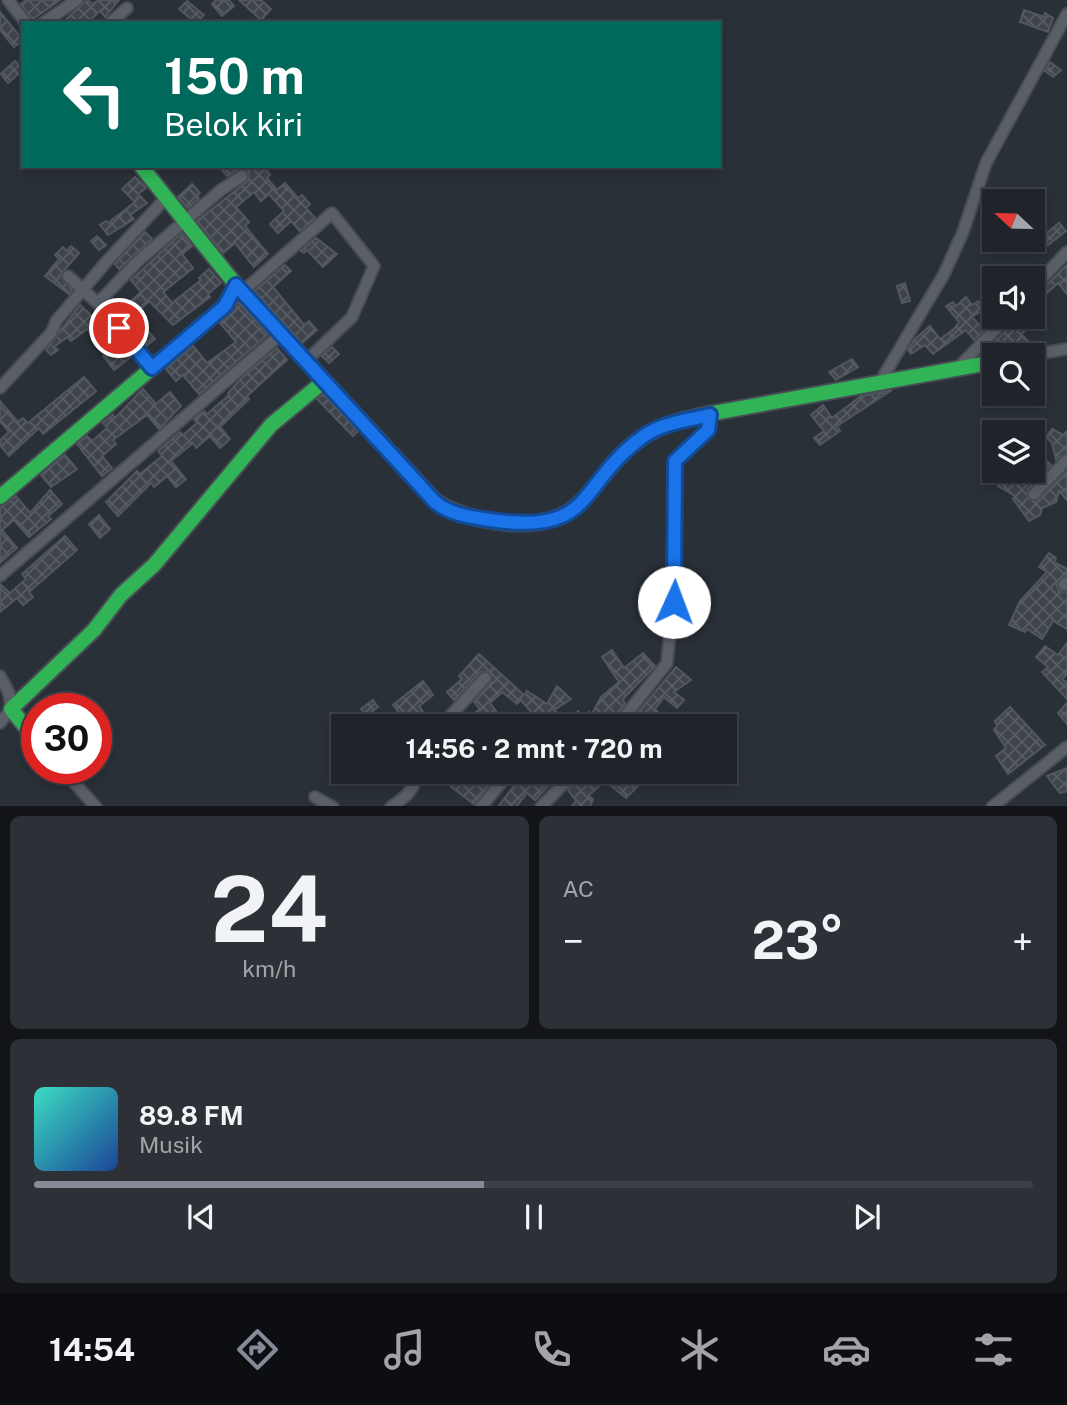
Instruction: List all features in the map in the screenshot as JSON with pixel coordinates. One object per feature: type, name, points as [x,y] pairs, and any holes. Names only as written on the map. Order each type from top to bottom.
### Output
[{"type":"street","points":[[8,0],[24,21]]},
{"type":"street","points":[[46,21],[77,0]]},
{"type":"street","points":[[112,21],[127,8]]},
{"type":"street","points":[[880,382],[944,274],[963,232],[986,163],[1067,14]]},
{"type":"street","points":[[143,168],[239,288],[323,382],[444,508],[501,521],[539,523],[563,518],[646,434],[710,415],[982,364]]},
{"type":"street","points":[[98,303],[131,267],[242,176]]},
{"type":"street","points":[[0,388],[51,333],[57,320],[166,198]]},
{"type":"street","points":[[3,488],[152,368],[225,306],[239,288],[332,213],[374,266],[352,317],[303,358]]},
{"type":"street","points":[[1045,276],[1067,253]]},
{"type":"street","points":[[68,276],[98,303],[152,368]]},
{"type":"street","points":[[958,368],[995,329]]},
{"type":"street","points":[[0,576],[281,334]]},
{"type":"street","points":[[1045,353],[1067,349]]},
{"type":"street","points":[[0,723],[11,709],[94,630],[121,595],[166,552],[271,425],[323,382]]},
{"type":"street","points":[[627,714],[667,663],[675,579],[674,467],[686,449],[708,430],[710,415]]},
{"type":"street","points":[[1034,494],[1067,460]]},
{"type":"street","points":[[0,676],[9,693],[11,709],[21,721]]},
{"type":"street","points":[[453,714],[485,678]]},
{"type":"street","points":[[993,806],[1067,747]]},
{"type":"street","points":[[75,784],[95,806]]},
{"type":"street","points":[[392,806],[407,796],[413,784]]},
{"type":"street","points":[[482,806],[500,784]]},
{"type":"street","points":[[542,806],[563,784]]},
{"type":"street","points":[[407,796],[414,806]]},
{"type":"street","points":[[315,797],[331,806]]},
{"type":"building","points":[[26,0],[60,0],[33,19],[21,4]]},
{"type":"building","points":[[87,0],[93,4],[98,0],[119,0],[105,17],[100,11],[89,21],[64,21]]},
{"type":"building","points":[[216,0],[229,0],[234,6],[222,16],[212,4]]},
{"type":"building","points":[[239,0],[261,0],[271,9],[261,20]]},
{"type":"building","points":[[187,1],[204,15],[198,21],[194,21],[179,9]]},
{"type":"building","points":[[1024,10],[1044,17],[1045,13],[1053,18],[1048,32],[1020,22]]},
{"type":"building","points":[[0,12],[21,38],[21,42],[14,47],[0,30]]},
{"type":"building","points":[[15,61],[21,68],[21,72],[8,83],[1,74]]},
{"type":"building","points":[[1050,62],[1061,70],[1053,77],[1045,71]]},
{"type":"building","points":[[221,168],[237,168],[238,169],[227,176]]},
{"type":"building","points":[[241,168],[265,168],[270,175],[267,178],[277,190],[285,183],[298,198],[302,195],[310,204],[306,208],[315,218],[300,231],[291,221],[278,233],[270,224],[284,211],[269,194],[261,201],[254,192],[236,207],[249,222],[245,226],[268,254],[254,267],[235,243],[223,253],[197,221],[249,180],[249,172]]},
{"type":"building","points":[[135,177],[146,188],[138,194],[147,203],[130,215],[134,219],[108,235],[100,225],[106,221],[108,223],[135,202],[122,189]]},
{"type":"building","points":[[192,184],[200,193],[197,196],[199,198],[188,208],[178,197]]},
{"type":"building","points":[[1059,223],[1066,231],[1048,245],[1045,235]]},
{"type":"building","points":[[145,232],[152,239],[119,269],[115,264]]},
{"type":"building","points":[[182,233],[192,246],[182,254],[193,268],[163,292],[172,303],[201,280],[199,278],[209,269],[221,283],[208,294],[210,297],[173,325],[149,301],[135,315],[155,339],[145,347],[122,318],[127,313],[123,308],[141,292],[131,280]]},
{"type":"building","points":[[97,236],[106,245],[99,250],[91,241]]},
{"type":"building","points":[[316,238],[337,254],[323,267],[307,250],[304,253],[301,251]]},
{"type":"building","points":[[71,246],[79,253],[60,275],[72,290],[69,294],[45,276],[59,259],[55,255],[63,247],[66,251]]},
{"type":"building","points":[[285,265],[291,271],[273,287],[304,325],[309,321],[317,330],[302,343],[255,291]]},
{"type":"building","points":[[1067,265],[1067,294],[1058,283],[1047,293],[1045,287]]},
{"type":"building","points":[[905,283],[910,301],[902,303],[897,286]]},
{"type":"building","points":[[966,297],[972,305],[978,301],[982,310],[972,317],[984,330],[974,340],[966,330],[933,354],[925,345],[911,354],[908,350],[915,339],[930,326],[940,339],[954,329],[959,322],[946,306],[953,302],[956,306]]},
{"type":"building","points":[[238,302],[268,334],[199,394],[183,375],[176,381],[166,369],[193,346],[207,363],[236,342],[220,323]]},
{"type":"building","points":[[80,305],[93,317],[97,313],[132,356],[114,370],[103,356],[110,350],[87,329],[71,341],[67,337],[54,347],[58,350],[51,355],[46,350]]},
{"type":"building","points":[[1008,329],[1028,329],[1021,334],[1030,343],[993,343]]},
{"type":"building","points":[[332,347],[339,354],[329,363],[322,356]]},
{"type":"building","points":[[277,348],[287,360],[247,396],[249,399],[220,427],[230,439],[220,448],[210,436],[196,448],[193,443],[171,461],[186,479],[176,487],[167,476],[154,487],[151,483],[118,516],[106,502],[137,471],[140,474],[162,456],[158,451],[180,432],[183,435],[197,423],[194,419],[204,411],[207,414],[229,395],[243,377]]},
{"type":"building","points":[[852,359],[858,367],[836,380],[829,372]]},
{"type":"building","points":[[84,377],[96,391],[43,434],[39,428],[9,456],[0,445],[0,440],[9,432],[0,421],[0,401],[18,422],[23,418],[28,423]]},
{"type":"building","points":[[143,389],[156,404],[170,392],[181,406],[159,429],[147,415],[113,440],[116,444],[102,456],[112,468],[102,476],[77,444],[87,436],[92,441],[107,428],[103,423],[113,415],[115,418]]},
{"type":"building","points":[[892,390],[837,426],[840,431],[820,445],[814,438],[824,431],[811,415],[823,405],[832,418],[861,396]]},
{"type":"building","points":[[323,394],[358,431],[353,436],[317,399]]},
{"type":"building","points":[[1052,429],[1063,435],[1067,431],[1067,452],[1056,460],[1052,443],[1046,437]]},
{"type":"building","points":[[65,455],[77,469],[51,487],[41,475]]},
{"type":"building","points":[[1045,459],[1051,465],[1045,471]]},
{"type":"building","points":[[1067,471],[1067,500],[1059,491],[1056,502],[1042,508],[1040,515],[1029,521],[1013,499],[1015,496],[998,486],[1001,483],[1034,483],[1028,489],[1028,499],[1039,500]]},
{"type":"building","points":[[50,490],[62,504],[48,516],[51,519],[29,537],[14,520],[2,530],[17,548],[0,563],[0,508],[16,496],[30,513]]},
{"type":"building","points":[[99,515],[110,529],[100,538],[89,524]]},
{"type":"building","points":[[65,536],[77,550],[29,592],[33,597],[23,605],[17,598],[0,612],[0,584],[10,593],[26,579],[22,574]]},
{"type":"building","points":[[1049,553],[1056,558],[1054,562],[1067,569],[1067,574],[1056,584],[1059,591],[1067,592],[1067,629],[1053,621],[1042,639],[1027,629],[1025,632],[1009,625],[1020,601],[1047,572],[1039,567]]},
{"type":"building","points":[[1067,643],[1067,674],[1062,679],[1067,683],[1067,699],[1042,672],[1048,667],[1036,657],[1045,646],[1058,655]]},
{"type":"building","points":[[612,650],[624,668],[643,653],[655,666],[623,699],[625,704],[618,714],[592,714],[601,697],[619,682],[602,657]]},
{"type":"building","points":[[479,654],[524,695],[527,691],[547,704],[557,686],[571,699],[554,710],[559,714],[529,714],[531,712],[521,700],[517,704],[502,692],[490,703],[498,714],[473,714],[480,709],[474,702],[491,683],[491,673],[480,672],[454,700],[447,692],[462,679],[459,676]]},
{"type":"building","points":[[676,667],[691,680],[674,692],[684,700],[677,708],[664,697],[655,709],[659,714],[637,714]]},
{"type":"building","points":[[423,681],[433,695],[419,706],[425,714],[395,714],[398,711],[393,705]]},
{"type":"building","points":[[373,700],[378,707],[369,714],[365,714],[361,709]]},
{"type":"building","points":[[1067,703],[1067,724],[1058,713]]},
{"type":"building","points":[[1010,707],[1045,745],[1008,774],[996,756],[1006,748],[994,730],[997,726],[995,721]]},
{"type":"building","points":[[1067,768],[1067,791],[1060,793],[1047,776]]},
{"type":"building","points":[[451,784],[490,784],[474,804],[450,786]]},
{"type":"building","points":[[517,784],[550,784],[535,800],[527,793],[517,806],[499,806]]},
{"type":"building","points":[[573,784],[602,784],[588,796],[593,799],[590,806],[572,806],[576,801],[568,790]]},
{"type":"building","points":[[609,784],[640,784],[626,798]]},
{"type":"traffic: fast","points":[[0,497],[225,306],[236,285],[143,168]]},
{"type":"traffic: fast","points":[[236,285],[435,501],[469,516],[506,523],[535,523],[556,518],[573,509],[624,452],[650,432],[674,422],[982,364]]},
{"type":"traffic: fast","points":[[28,693],[94,630],[121,595],[154,565],[271,425],[323,382]]},
{"type":"traffic: fast","points":[[21,699],[11,709],[21,721]]},
{"type":"route","points":[[119,328],[152,368],[225,306],[236,285],[435,502],[466,516],[539,523],[563,518],[646,434],[657,428],[710,415],[708,430],[675,461],[674,602]]}]
